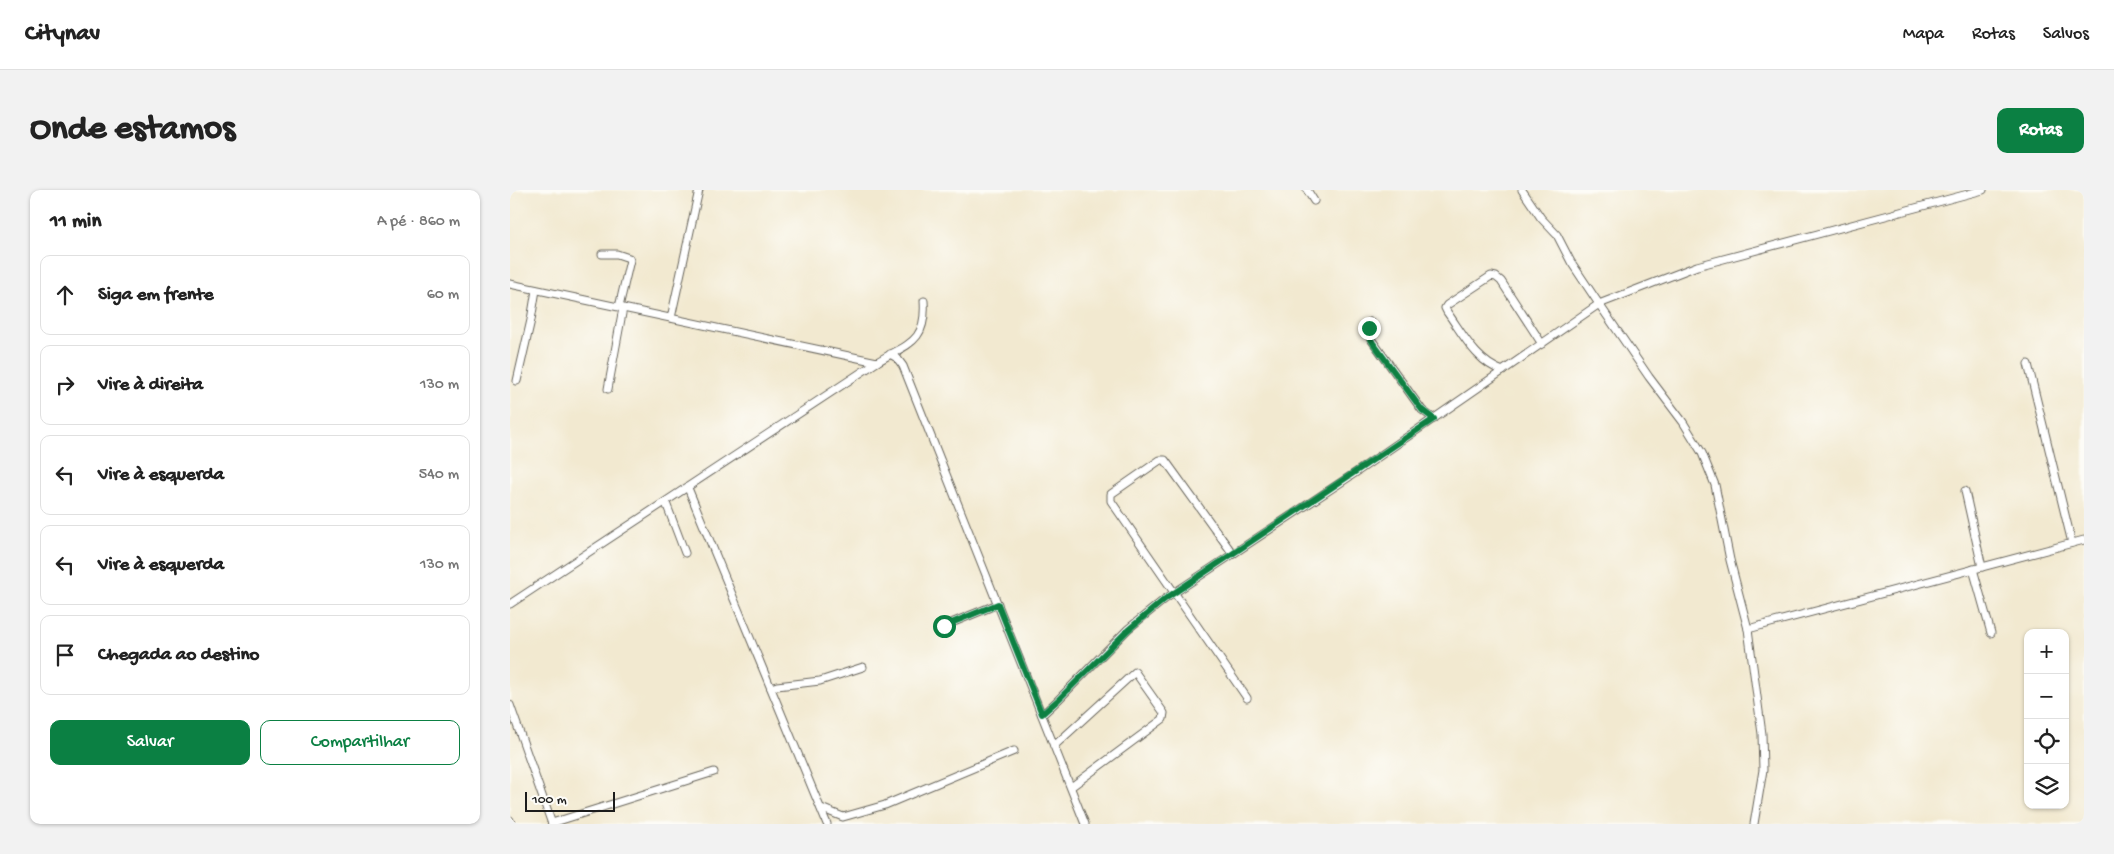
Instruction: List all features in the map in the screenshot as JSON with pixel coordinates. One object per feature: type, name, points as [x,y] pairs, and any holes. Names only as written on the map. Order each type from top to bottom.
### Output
[{"type":"street","points":[[672,318],[699,190]]},
{"type":"street","points":[[1307,190],[1314,201]]},
{"type":"street","points":[[1522,190],[1541,218],[1557,235],[1571,262],[1599,304],[1649,377],[1683,422],[1702,453],[1715,485],[1730,560],[1748,629],[1762,734],[1763,770],[1754,824]]},
{"type":"street","points":[[1042,714],[1128,630],[1174,593],[1434,419],[1599,304],[1697,266],[1983,190]]},
{"type":"street","points":[[602,254],[617,254],[630,260],[608,389]]},
{"type":"street","points":[[1503,371],[1480,358],[1447,312],[1447,305],[1491,276],[1496,277],[1501,281],[1542,344]]},
{"type":"street","points":[[510,284],[877,362]]},
{"type":"street","points":[[517,381],[536,290]]},
{"type":"street","points":[[510,604],[666,503],[877,362],[908,346],[917,338],[924,314],[924,301]]},
{"type":"street","points":[[1370,322],[1368,333],[1371,339],[1422,410],[1434,419]]},
{"type":"street","points":[[890,354],[901,362],[903,366],[1085,824]]},
{"type":"street","points":[[2028,364],[2072,543]]},
{"type":"street","points":[[1233,554],[1165,460],[1160,460],[1111,494],[1111,501],[1248,698]]},
{"type":"street","points":[[688,488],[827,824]]},
{"type":"street","points":[[1965,491],[1982,567]]},
{"type":"street","points":[[666,503],[685,553]]},
{"type":"street","points":[[1748,629],[2084,540]]},
{"type":"street","points":[[1973,569],[1991,633]]},
{"type":"street","points":[[944,626],[998,604]]},
{"type":"street","points":[[771,688],[820,681],[863,667]]},
{"type":"street","points":[[1054,746],[1135,672],[1164,713],[1163,720],[1070,787]]},
{"type":"street","points":[[510,704],[552,823],[714,772]]},
{"type":"street","points":[[821,808],[843,817],[863,813],[1014,751]]},
{"type":"route","points":[[944,626],[998,604],[1042,714],[1128,630],[1165,599],[1434,419],[1423,412],[1408,388],[1373,343],[1368,333],[1369,328]]}]
